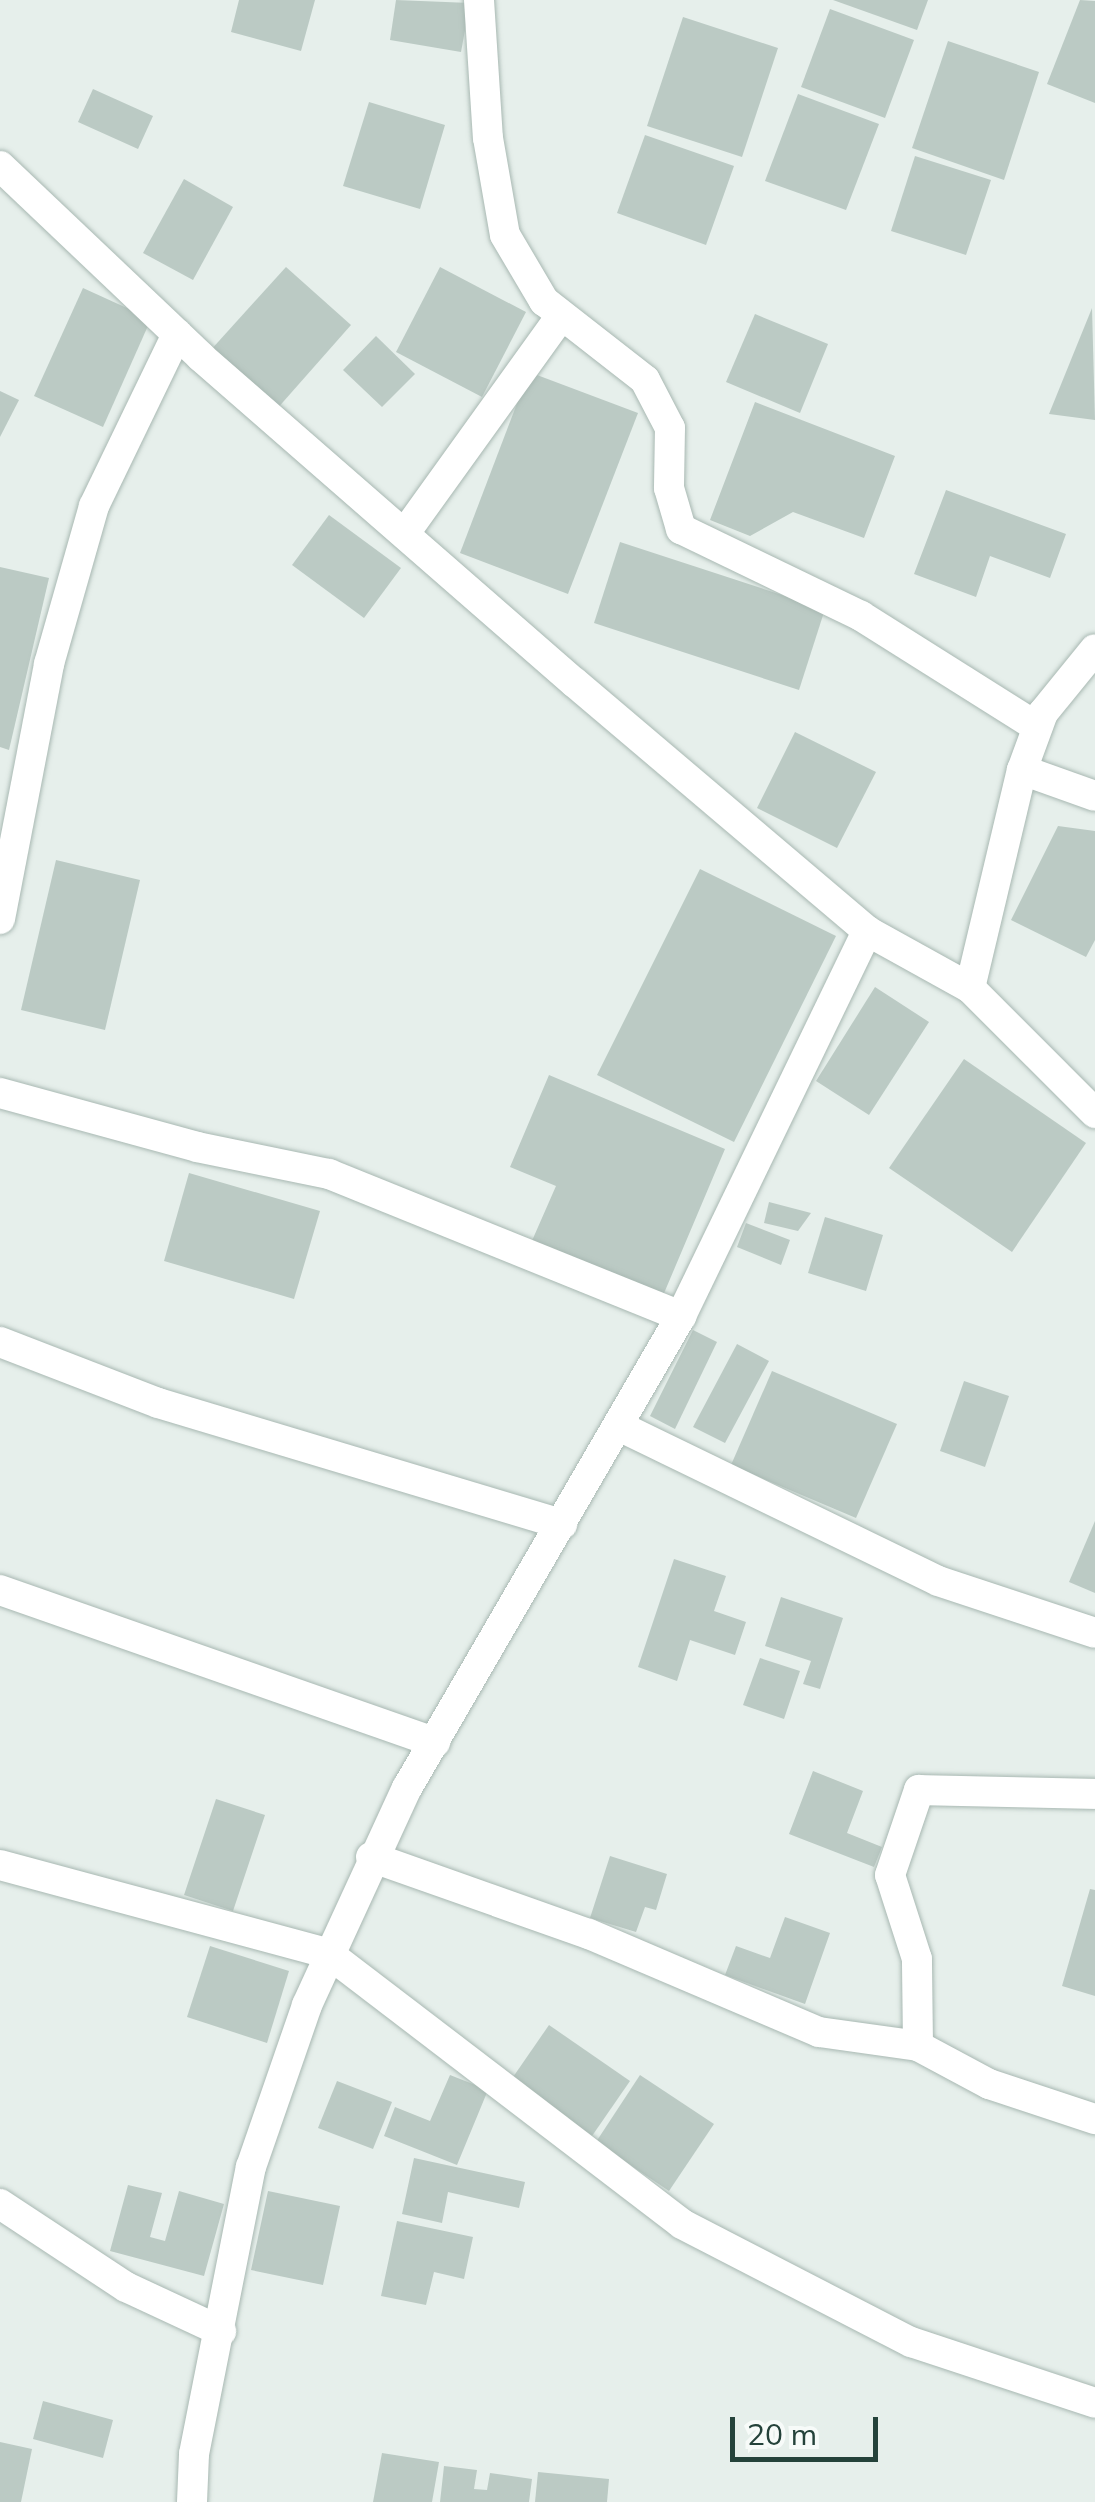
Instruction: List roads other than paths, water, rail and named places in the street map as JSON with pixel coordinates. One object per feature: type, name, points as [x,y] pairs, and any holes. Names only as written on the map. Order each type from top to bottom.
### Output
[{"type":"street","points":[[478,0],[488,138],[505,235],[560,317],[645,380],[670,428],[669,488],[681,529],[861,616],[1038,727]]},
{"type":"street","points":[[0,166],[177,334],[866,931],[970,988],[1095,1113]]},
{"type":"street","points":[[406,533],[560,317]]},
{"type":"street","points":[[0,920],[49,664],[94,506],[177,334]]},
{"type":"street","points":[[970,988],[1022,770],[1038,727],[1095,648]]},
{"type":"street","points":[[1022,770],[1095,796]]},
{"type":"street","points":[[192,2502],[194,2454],[250,2167],[329,1954],[370,1857],[681,1316],[866,931]]},
{"type":"street","points":[[0,1093],[197,1147],[329,1174],[681,1316]]},
{"type":"street","points":[[0,1342],[158,1403],[562,1524]]},
{"type":"street","points":[[620,1428],[938,1581],[1095,1633]]},
{"type":"street","points":[[0,1590],[436,1742]]},
{"type":"street","points":[[918,2046],[916,1959],[890,1874],[919,1790],[1095,1794]]},
{"type":"street","points":[[370,1857],[589,1934],[819,2032],[918,2046],[989,2084],[1095,2118]]},
{"type":"street","points":[[0,1865],[329,1954],[682,2224],[911,2342],[1095,2404]]},
{"type":"street","points":[[0,2204],[126,2287],[220,2331]]}]
